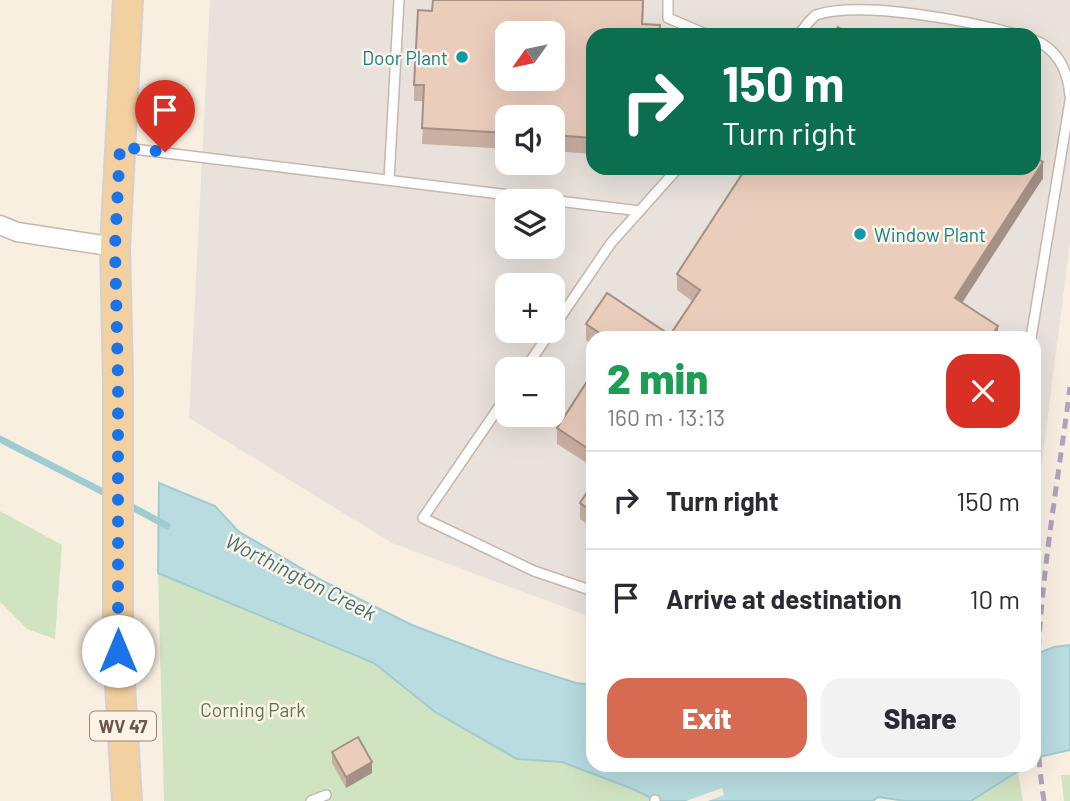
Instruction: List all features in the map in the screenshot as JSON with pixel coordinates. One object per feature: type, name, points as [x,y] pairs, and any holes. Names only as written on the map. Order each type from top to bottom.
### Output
[{"type":"main road","name":"WV 47","points":[[127,801],[118,651],[115,247],[128,0]]},
{"type":"street","points":[[0,225],[17,232],[115,247]]},
{"type":"lane","points":[[389,180],[399,0]]},
{"type":"lane","points":[[668,0],[668,19],[690,28]]},
{"type":"lane","points":[[804,28],[817,14],[835,5],[856,2],[914,4],[995,28]]},
{"type":"lane","points":[[1032,331],[1070,99],[1069,76],[1056,54],[1041,44]]},
{"type":"lane","points":[[120,147],[640,211]]},
{"type":"lane","points":[[565,310],[611,243],[672,175]]},
{"type":"lane","points":[[495,413],[423,518],[534,571],[586,589]]},
{"type":"lane","points":[[311,801],[326,794]]},
{"type":"shaded area","points":[[210,0],[1070,0],[1070,242],[1041,470],[1041,331],[586,331],[586,615],[392,543],[189,418]]},
{"type":"green space","points":[[0,511],[62,545],[55,639],[27,629],[0,602]]},
{"type":"green space","name":"Corning Park","points":[[158,573],[272,618],[374,663],[435,712],[517,759],[562,762],[657,801],[164,801]]},
{"type":"green space","points":[[1016,772],[1018,772],[1023,801],[971,801]]},
{"type":"green space","points":[[1061,775],[1070,775],[1070,801],[1064,801]]},
{"type":"water","points":[[159,483],[215,506],[238,531],[323,581],[412,625],[498,658],[586,684],[586,771],[562,762],[517,759],[435,712],[374,663],[158,573]]},
{"type":"water","points":[[1070,645],[1070,750],[1041,756],[1041,652]]},
{"type":"water","points":[[588,772],[1016,772],[971,801],[906,801],[878,797],[873,801],[657,801]]},
{"type":"pier","points":[[722,788],[724,795],[708,801],[686,801]]},
{"type":"building","name":"Door Plant","points":[[433,0],[643,0],[642,24],[660,25],[660,28],[586,28],[586,137],[565,136],[565,105],[495,105],[495,132],[422,128],[424,85],[414,85],[418,10],[432,11]]},
{"type":"building","name":"Window Plant","points":[[741,175],[1035,175],[955,298],[998,326],[995,331],[673,331],[700,290],[677,274]]},
{"type":"building","name":"Window Plant","points":[[607,293],[664,331],[596,331],[586,324]]},
{"type":"building","points":[[586,383],[586,447],[557,428],[565,427],[565,416]]},
{"type":"building","points":[[586,494],[586,507],[580,503]]},
{"type":"building","points":[[358,737],[372,762],[346,777],[332,752]]},
{"type":"waterway","name":"Worthington Creek","points":[[0,439],[111,496]]},
{"type":"waterway","name":"Worthington Creek","points":[[125,503],[167,526]]},
{"type":"railway","points":[[1041,620],[1070,387]]},
{"type":"railway","points":[[1041,772],[1044,801]]},
{"type":"place","name":"Door Plant","points":[[462,57]]},
{"type":"place","name":"Window Plant","points":[[860,234]]},
{"type":"route","points":[[118,651],[115,247],[120,147],[165,152]]}]
